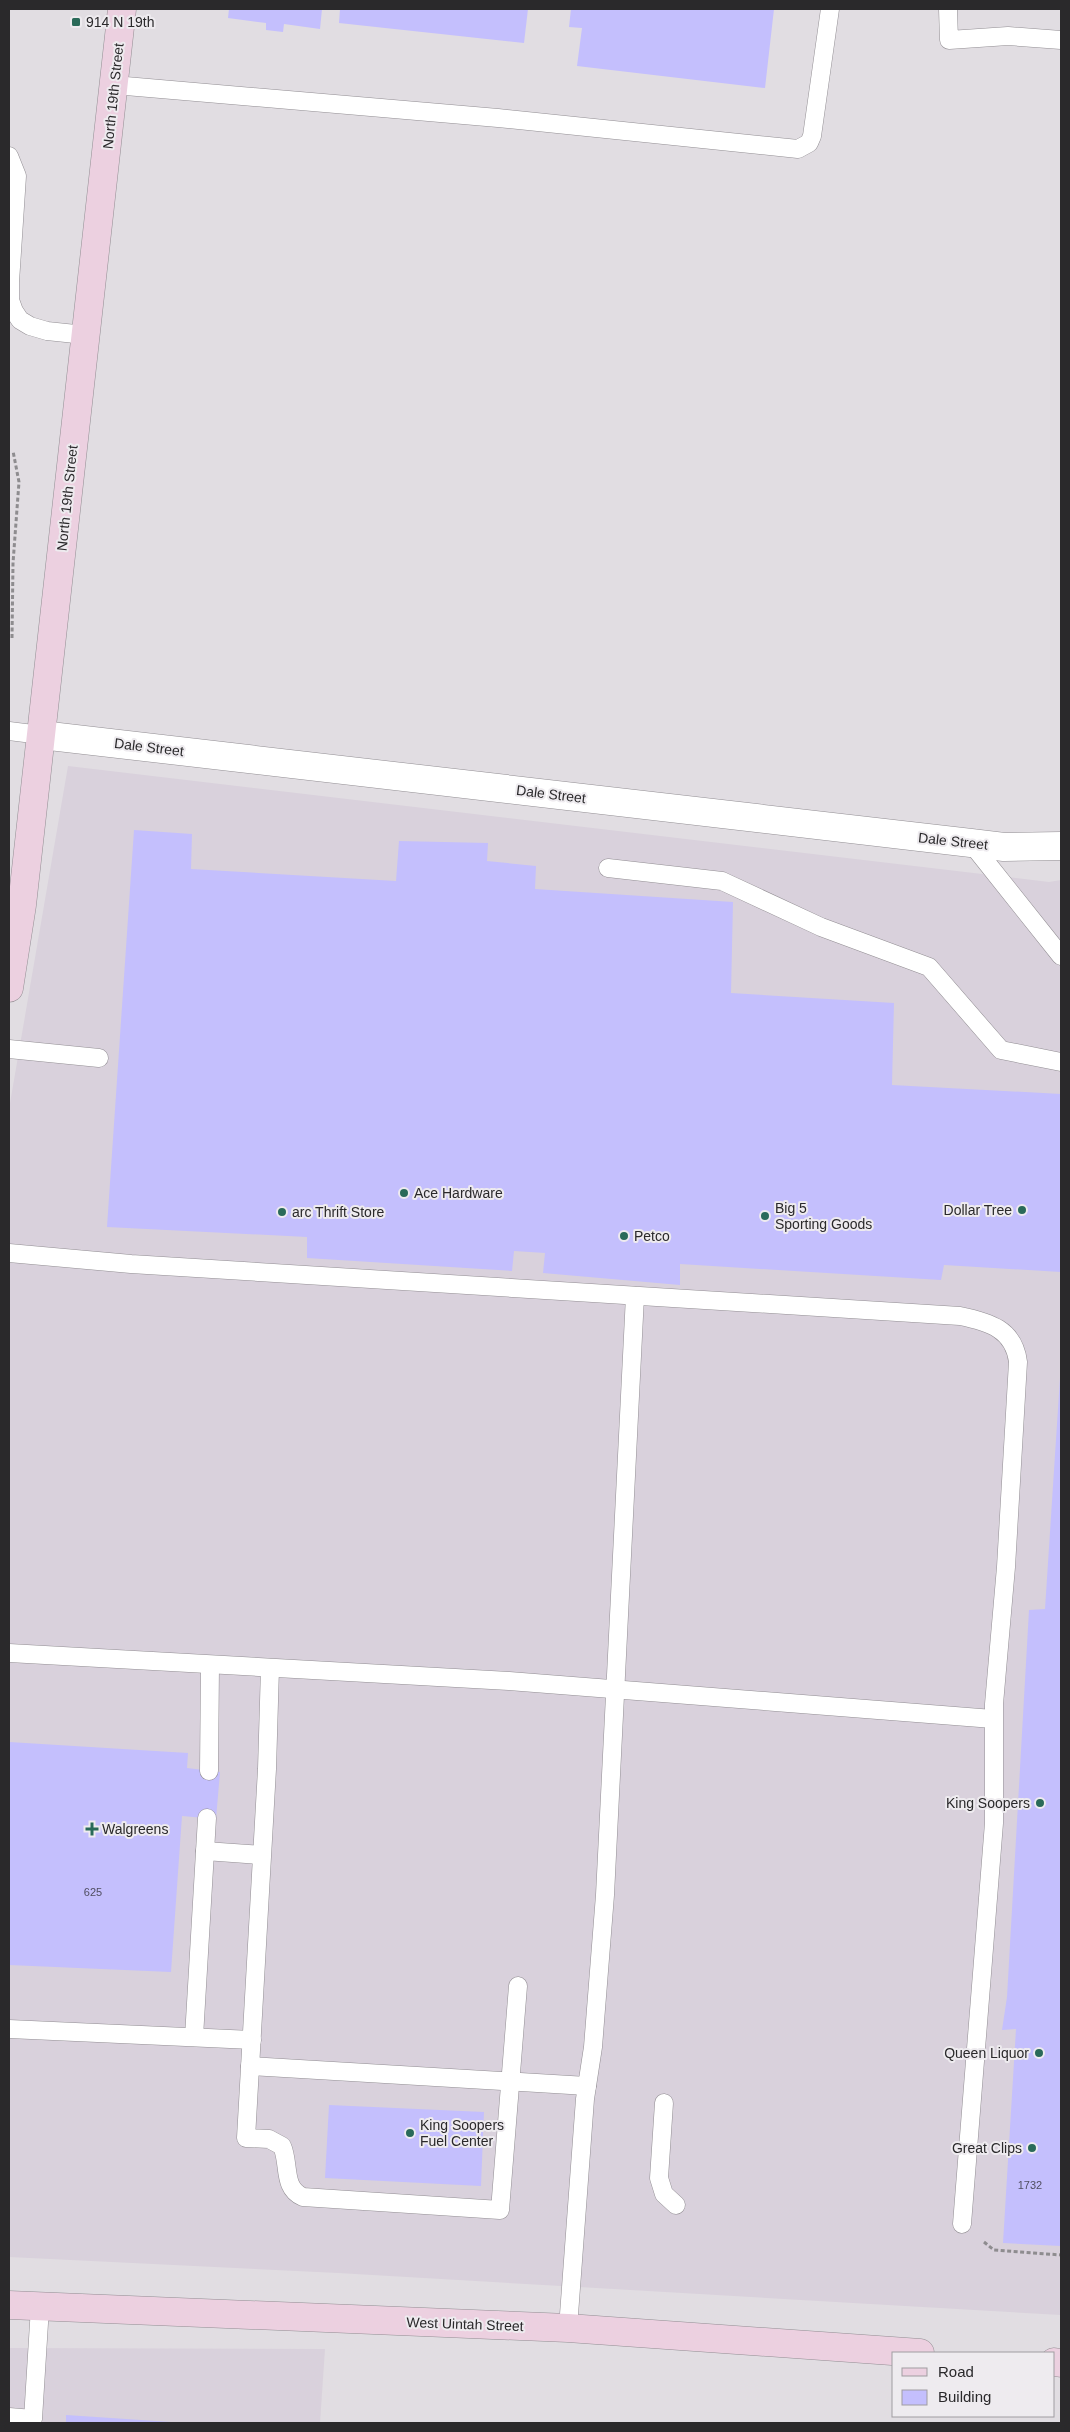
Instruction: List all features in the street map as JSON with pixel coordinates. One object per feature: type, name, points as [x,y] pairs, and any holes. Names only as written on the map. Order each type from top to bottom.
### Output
[{"type":"street","name":"North 19th Street","points":[[9,988],[22,905],[122,9]]},
{"type":"street","name":"Dale Street","points":[[41,734],[1004,847],[1061,846]]},
{"type":"street","name":"West Uintah Street","points":[[9,2306],[568,2328],[906,2352]]},
{"type":"lane","points":[[114,86],[498,118],[798,149],[809,143],[812,136],[830,9]]},
{"type":"lane","points":[[948,9],[949,40],[1008,36],[1061,40]]},
{"type":"lane","points":[[9,156],[17,176],[10,300],[20,320],[30,326],[47,331],[85,335]]},
{"type":"lane","points":[[9,731],[41,734]]},
{"type":"lane","points":[[971,843],[1061,956]]},
{"type":"lane","points":[[608,868],[722,881],[821,927],[929,967],[1001,1050],[1061,1062]]},
{"type":"lane","points":[[9,1049],[99,1058]]},
{"type":"lane","points":[[9,1253],[140,1264],[960,1316],[992,1325],[1005,1333],[1014,1343],[1018,1362],[1006,1567],[993,1719],[994,1823],[962,2224]]},
{"type":"lane","points":[[568,2328],[587,2086],[593,2047],[605,1895],[635,1296]]},
{"type":"lane","points":[[9,1653],[615,1688],[993,1719]]},
{"type":"lane","points":[[209,1771],[210,1665]]},
{"type":"lane","points":[[270,1668],[267,1769],[246,2138],[269,2139],[282,2146],[288,2180],[296,2194],[303,2197],[500,2210],[518,1986]]},
{"type":"lane","points":[[194,2037],[207,1818]]},
{"type":"lane","points":[[206,1851],[261,1855]]},
{"type":"lane","points":[[9,2029],[252,2040]]},
{"type":"lane","points":[[250,2066],[587,2086]]},
{"type":"lane","points":[[664,2103],[659,2178],[664,2194],[676,2205]]},
{"type":"lane","points":[[9,2417],[33,2419],[40,2307]]},
{"type":"path","points":[[12,638],[12,563],[19,482],[13,451]]},
{"type":"path","points":[[962,2224],[994,2250],[1061,2254]]},
{"type":"shaded area","points":[[68,766],[1049,882],[1061,880],[1061,2315],[338,2273],[9,2257],[9,1109]]},
{"type":"shaded area","points":[[9,2348],[325,2349],[320,2423],[9,2423]]},
{"type":"building","points":[[229,9],[322,9],[320,29],[284,24],[283,32],[266,30],[266,23],[228,18]]},
{"type":"building","points":[[340,9],[528,9],[524,43],[339,23]]},
{"type":"building","points":[[571,9],[774,9],[765,88],[577,66],[582,28],[569,27]]},
{"type":"building","points":[[134,830],[192,834],[191,869],[396,881],[399,841],[488,843],[487,861],[536,866],[535,889],[733,902],[731,993],[894,1003],[892,1085],[1061,1094],[1061,1272],[944,1265],[941,1280],[680,1264],[680,1285],[543,1273],[545,1253],[514,1251],[512,1271],[307,1258],[307,1237],[107,1227]]},
{"type":"building","points":[[1060,1378],[1061,2246],[1003,2243],[1016,2029],[1002,2030],[1007,1997],[1029,1610],[1045,1609]]},
{"type":"building","name":"Walgreens","points":[[9,1742],[188,1753],[187,1768],[220,1772],[216,1819],[182,1816],[171,1972],[9,1965]]},
{"type":"building","points":[[329,2105],[484,2112],[481,2186],[325,2178]]},
{"type":"building","points":[[66,2415],[171,2422],[171,2423],[66,2423]]},
{"type":"place","name":"914 N 19th","points":[[76,22]]},
{"type":"place","name":"Ace Hardware","points":[[404,1193]]},
{"type":"place","name":"Dollar Tree","points":[[1022,1210]]},
{"type":"place","name":"arc Thrift Store","points":[[282,1212]]},
{"type":"place","name":"Big 5 Sporting Goods","points":[[765,1216]]},
{"type":"place","name":"Petco","points":[[624,1236]]},
{"type":"place","name":"King Soopers","points":[[1040,1803]]},
{"type":"place","name":"Walgreens","points":[[92,1829]]},
{"type":"place","name":"Queen Liquor","points":[[1039,2053]]},
{"type":"place","name":"King Soopers Fuel Center","points":[[410,2133]]},
{"type":"place","name":"Great Clips","points":[[1032,2148]]}]
